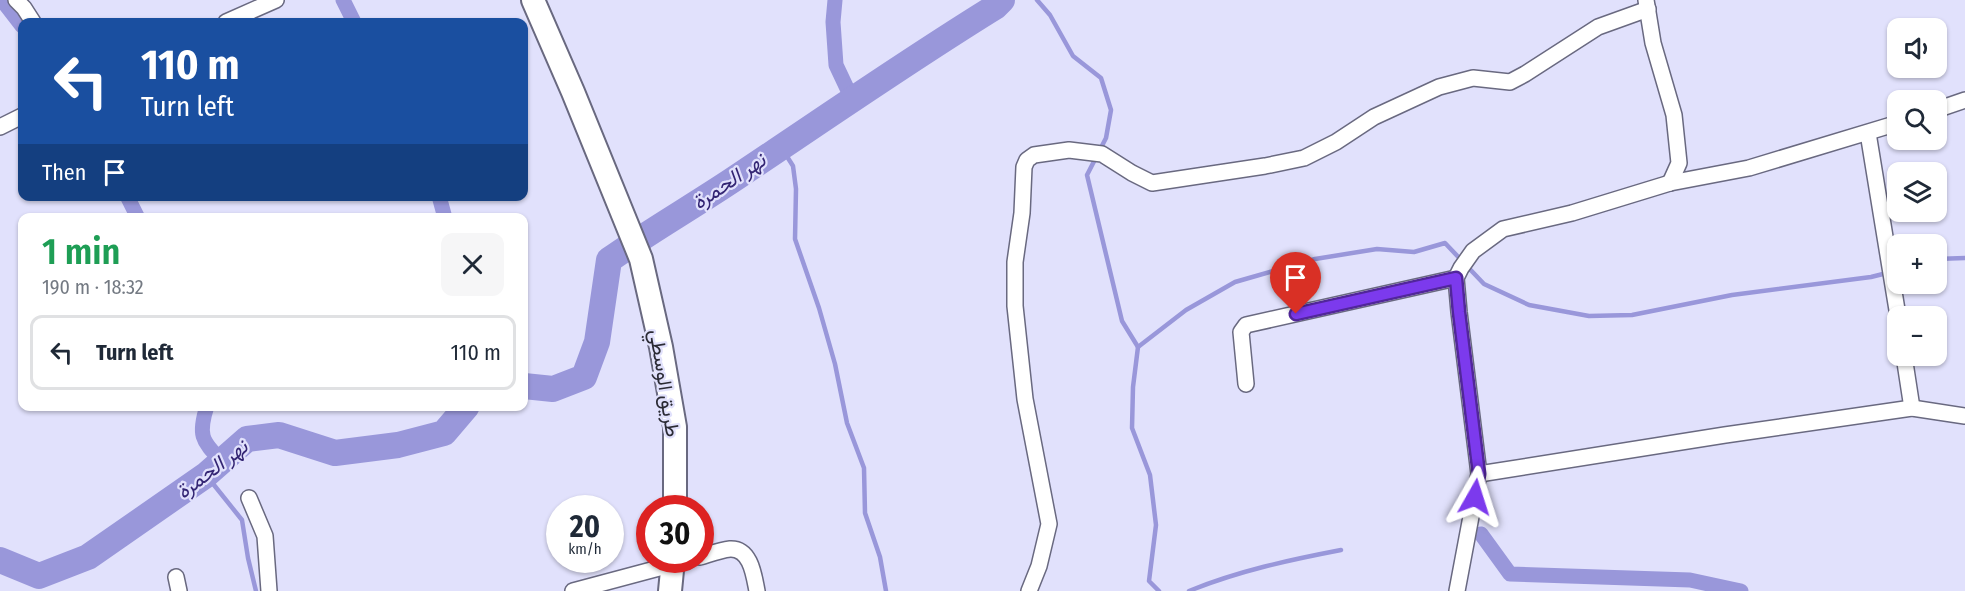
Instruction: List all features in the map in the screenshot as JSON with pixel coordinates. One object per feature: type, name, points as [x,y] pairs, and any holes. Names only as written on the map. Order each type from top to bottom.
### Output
[{"type":"main road","name":"طريق الوسطي","points":[[533,0],[641,259],[661,346],[675,427],[675,495]]},
{"type":"main road","points":[[670,591],[675,573]]},
{"type":"street","points":[[16,0],[30,18]]},
{"type":"street","points":[[235,18],[276,0]]},
{"type":"street","points":[[1029,591],[1045,546],[1049,524],[1025,399],[1016,334],[1014,279],[1022,213],[1024,168],[1027,160],[1034,155],[1064,151],[1102,154],[1152,183],[1304,158],[1336,142],[1374,117],[1439,87],[1473,78],[1510,82],[1598,27],[1647,5],[1653,43],[1674,115],[1679,163],[1670,183]]},
{"type":"street","points":[[1947,106],[1965,100]]},
{"type":"street","points":[[0,127],[18,118]]},
{"type":"street","points":[[1457,591],[1479,474],[1459,312],[1459,273],[1473,251],[1503,229],[1572,213],[1670,183],[1749,168],[1887,127]]},
{"type":"street","points":[[1868,133],[1897,306]]},
{"type":"street","points":[[1246,384],[1241,332],[1246,325],[1459,273]]},
{"type":"street","points":[[1906,366],[1912,408]]},
{"type":"street","points":[[1479,474],[1912,408],[1965,416]]},
{"type":"street","points":[[249,498],[266,536],[269,591]]},
{"type":"street","points":[[714,553],[731,549],[739,552],[752,567],[757,591]]},
{"type":"street","points":[[573,591],[636,573]]},
{"type":"waterway","points":[[2,0],[18,21]]},
{"type":"waterway","points":[[343,0],[352,18]]},
{"type":"waterway","points":[[835,0],[833,22],[836,65],[852,99]]},
{"type":"waterway","name":"نهر الحمرة","points":[[528,386],[553,389],[584,377],[597,342],[609,260],[995,7],[1002,0]]},
{"type":"waterway","points":[[1037,0],[1050,15],[1073,56],[1101,78],[1111,110],[1106,138],[1087,175],[1122,321],[1138,347],[1133,387],[1132,428],[1150,475],[1156,525],[1149,581],[1159,591]]},
{"type":"waterway","points":[[781,147],[793,166],[796,189],[795,239],[819,308],[835,364],[847,423],[864,468],[865,513],[880,557],[886,591]]},
{"type":"waterway","points":[[130,201],[136,213]]},
{"type":"waterway","points":[[440,201],[444,213]]},
{"type":"waterway","points":[[1138,347],[1186,310],[1235,282],[1315,259],[1377,249],[1414,252],[1445,243],[1484,284],[1529,305],[1589,316],[1632,315],[1732,295],[1887,273]]},
{"type":"waterway","points":[[1947,259],[1965,258]]},
{"type":"waterway","points":[[206,411],[203,436],[222,461]]},
{"type":"waterway","name":"نهر الحمرة","points":[[0,560],[39,576],[88,557],[206,475],[247,439],[279,435],[335,453],[398,445],[444,433],[463,411]]},
{"type":"waterway","points":[[206,475],[242,520],[256,591]]},
{"type":"waterway","points":[[1481,534],[1510,574],[1690,580],[1741,591]]},
{"type":"waterway","points":[[1189,591],[1264,567],[1341,550]]},
{"type":"route","points":[[1296,314],[1456,278],[1479,474],[1475,497]]}]
